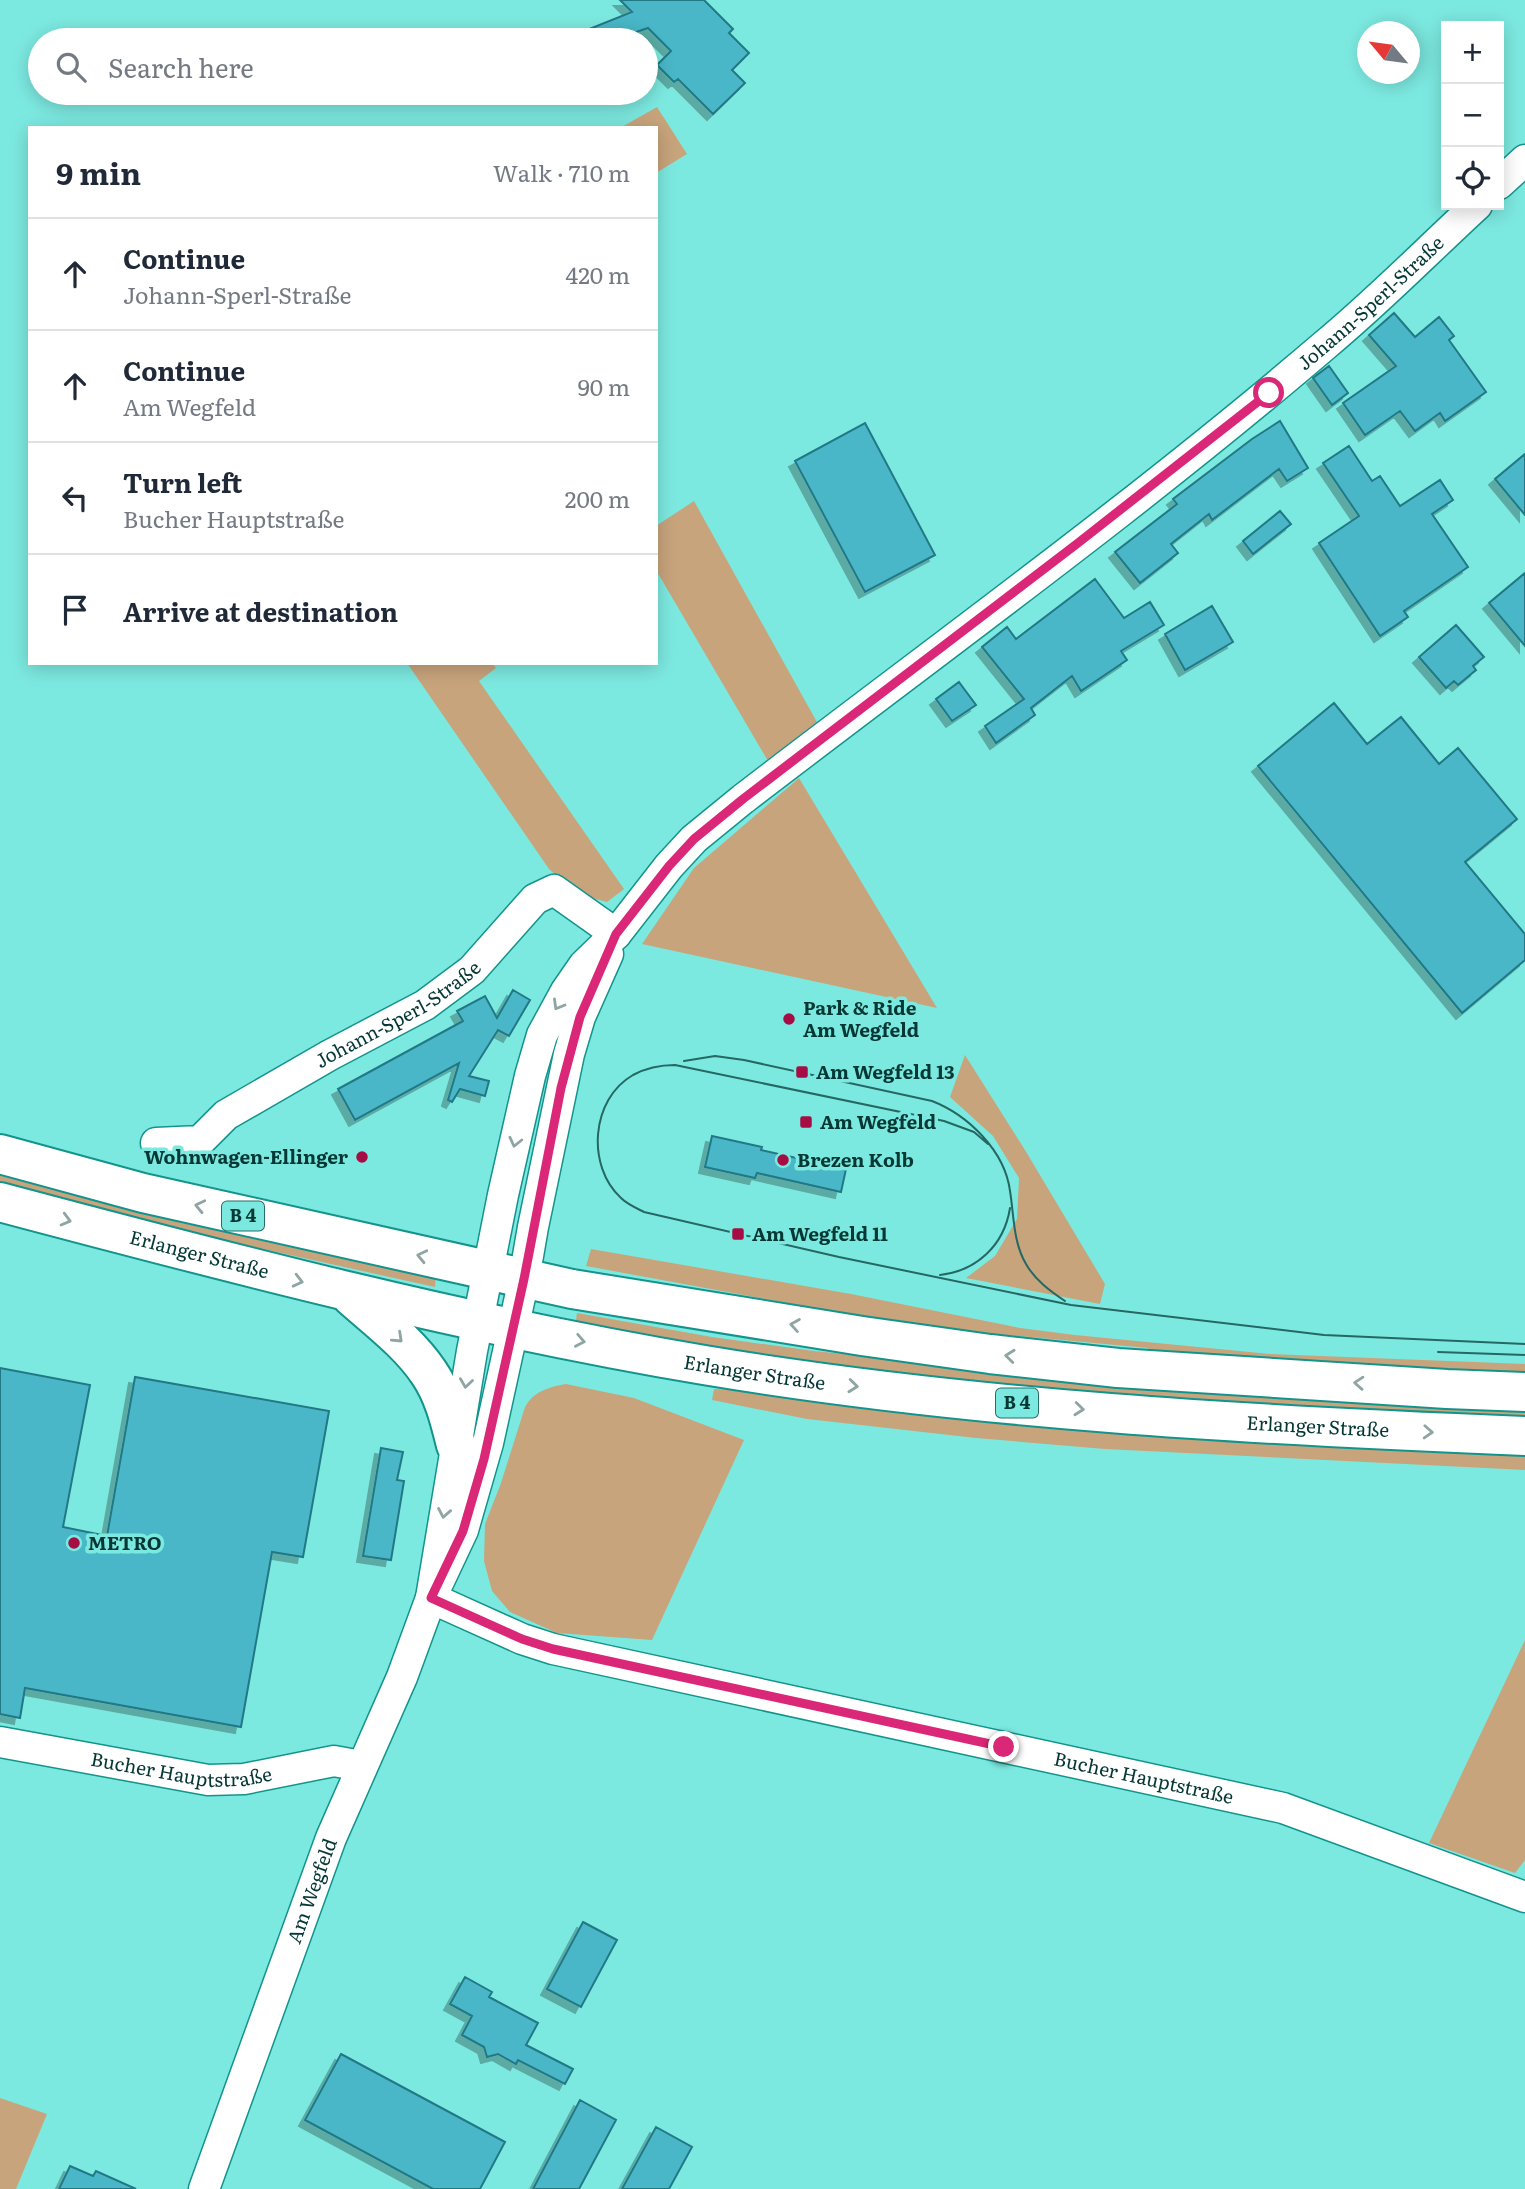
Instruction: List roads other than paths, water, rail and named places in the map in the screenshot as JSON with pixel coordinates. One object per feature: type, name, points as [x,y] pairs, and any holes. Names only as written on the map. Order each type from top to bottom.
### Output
[{"type":"main road","name":"B 4","points":[[0,1154],[143,1193],[506,1275],[572,1289],[730,1315],[990,1354],[1118,1368],[1525,1392]]},
{"type":"main road","name":"Erlanger Straße","points":[[0,1202],[225,1263],[347,1292],[496,1325],[704,1365],[835,1384],[1133,1414],[1525,1436]]},
{"type":"main road","name":"B 4","points":[[347,1292],[398,1338],[431,1375],[449,1417],[456,1446]]},
{"type":"street","points":[[1504,179],[1525,160]]},
{"type":"street","name":"Johann-Sperl-Straße","points":[[496,1325],[506,1275],[533,1227],[573,1040],[587,1000],[616,934],[669,866],[694,839],[743,799],[1093,532],[1269,393],[1328,343],[1472,210]]},
{"type":"street","name":"Johann-Sperl-Straße","points":[[156,1143],[200,1141],[226,1115],[330,1055],[425,1005],[472,970],[534,900],[554,890],[616,934]]},
{"type":"street","name":"Am Wegfeld","points":[[431,1598],[456,1446],[496,1325]]},
{"type":"street","name":"Am Wegfeld","points":[[204,2189],[322,1861],[398,1686],[431,1598],[463,1531],[488,1443],[496,1325]]},
{"type":"street","name":"Bucher Hauptstraße","points":[[431,1598],[522,1639],[553,1649],[1283,1808],[1525,1897]]},
{"type":"street","name":"Bucher Hauptstraße","points":[[0,1742],[208,1780],[244,1779],[320,1762],[334,1761],[361,1766]]},
{"type":"tram line","points":[[684,1061],[715,1056],[744,1060],[932,1101],[959,1115],[983,1136],[1001,1162],[1010,1191],[1016,1238],[1026,1264],[1038,1280],[1065,1301]]},
{"type":"tram line","points":[[988,1144],[974,1132],[944,1121],[675,1065],[643,1070],[619,1086],[608,1100],[598,1134],[602,1169],[610,1185],[626,1202],[644,1212],[839,1257],[1071,1305],[1324,1335],[1525,1344]]},
{"type":"tram line","points":[[940,1275],[965,1268],[986,1254],[1002,1234],[1010,1208]]},
{"type":"tram line","points":[[1438,1352],[1525,1355]]},
{"type":"place","name":"Park & Ride Am Wegfeld","points":[[789,1019]]},
{"type":"place","name":"Am Wegfeld 13","points":[[802,1072]]},
{"type":"place","name":"Am Wegfeld","points":[[806,1122]]},
{"type":"place","name":"Wohnwagen-Ellinger","points":[[362,1157]]},
{"type":"place","name":"Brezen Kolb","points":[[783,1160]]},
{"type":"place","name":"Am Wegfeld 11","points":[[738,1234]]},
{"type":"place","name":"METRO","points":[[74,1543]]}]
